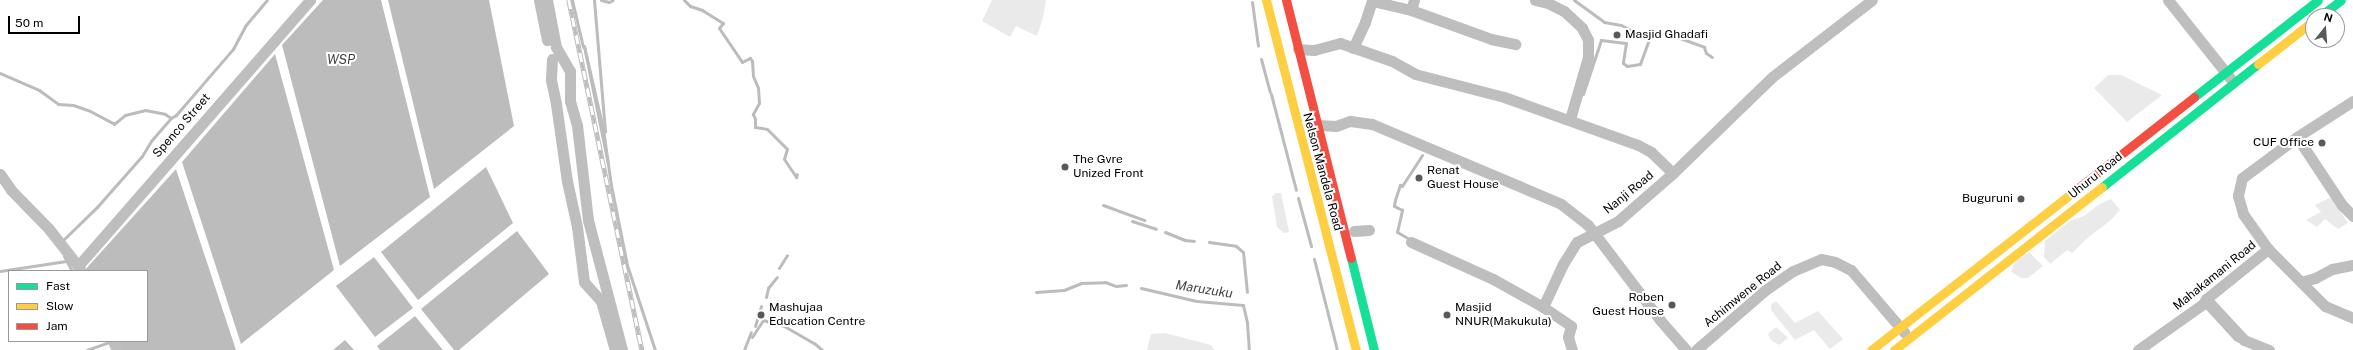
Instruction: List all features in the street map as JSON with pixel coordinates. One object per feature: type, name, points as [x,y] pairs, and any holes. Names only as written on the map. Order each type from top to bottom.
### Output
[{"type":"main road","name":"Nelson Mandela Road","points":[[1266,0],[1356,350]]},
{"type":"main road","name":"Nelson Mandela Road","points":[[1286,0],[1374,350]]},
{"type":"main road","name":"Uhuru Road","points":[[1900,327],[2318,0]]},
{"type":"main road","points":[[2330,8],[2341,0]]},
{"type":"main road","name":"Uhuru Road","points":[[1894,350],[2305,27]]},
{"type":"main road","points":[[1871,350],[1900,327]]},
{"type":"street","name":"Spenco Street","points":[[79,268],[310,0]]},
{"type":"street","points":[[539,0],[552,59],[551,80],[556,104],[566,181],[577,227],[584,282],[601,301],[615,350]]},
{"type":"street","points":[[547,0],[556,47],[570,71],[570,101]]},
{"type":"street","points":[[1535,0],[1548,2],[1564,11],[1582,28],[1588,40],[1588,57],[1570,119]]},
{"type":"street","name":"Nanji Road","points":[[1543,307],[1576,242],[1595,234],[1618,221],[1674,173],[1772,77],[1872,0]]},
{"type":"street","points":[[2169,0],[2234,82]]},
{"type":"street","points":[[1353,48],[1365,22],[1372,1],[1412,5],[1491,39],[1515,44]]},
{"type":"street","points":[[1279,51],[1294,32]]},
{"type":"street","points":[[1298,49],[1314,50],[1340,43],[1392,61],[1415,74],[1504,97],[1570,119],[1638,145],[1651,152],[1674,173]]},
{"type":"street","points":[[552,59],[561,70],[577,125],[588,220],[622,350]]},
{"type":"street","name":"Mahakamani Road","points":[[2138,350],[2203,304],[2206,299],[2268,250],[2238,203],[2238,187],[2242,178],[2297,137],[2353,100]]},
{"type":"street","points":[[1318,125],[1336,126],[1350,121],[1372,124],[1561,204],[1584,222],[1595,234],[1660,320],[1686,350]]},
{"type":"street","points":[[2297,137],[2342,205],[2353,216]]},
{"type":"street","points":[[0,174],[12,190],[50,229],[79,268]]},
{"type":"street","points":[[1354,231],[1369,230]]},
{"type":"street","points":[[1411,242],[1493,279],[1543,307],[1571,326],[1568,337],[1572,350]]},
{"type":"street","points":[[2268,250],[2325,306],[2353,318]]},
{"type":"street","name":"Achimwene Road","points":[[1696,350],[1764,291],[1793,271],[1821,259],[1835,262],[1851,270],[1909,338]]},
{"type":"street","points":[[2301,282],[2316,278],[2332,269],[2353,265]]},
{"type":"street","points":[[2206,299],[2244,340],[2269,350]]},
{"type":"shaded area","points":[[992,0],[1046,0],[1043,18],[1037,36],[1016,26],[1010,37],[982,21]]},
{"type":"shaded area","points":[[2108,75],[2121,75],[2162,95],[2127,122],[2094,88]]},
{"type":"shaded area","points":[[1276,193],[1281,193],[1289,232],[1284,233],[1277,227],[1272,196]]},
{"type":"shaded area","points":[[2332,197],[2345,210],[2341,212],[2348,223],[2338,229],[2325,219],[2317,227],[2306,220],[2321,212],[2315,205]]},
{"type":"shaded area","points":[[2111,199],[2120,210],[2111,220],[2085,240],[2072,253],[2067,250],[2050,264],[2044,257],[2045,241],[2070,221],[2084,216],[2098,205]]},
{"type":"shaded area","points":[[2029,252],[2043,266],[2028,278],[2021,278],[2011,272],[2015,262]]},
{"type":"shaded area","points":[[1776,301],[1795,323],[1818,311],[1843,339],[1830,349],[1814,330],[1795,340],[1771,310],[1771,304]]},
{"type":"shaded area","points":[[1776,327],[1788,338],[1779,345],[1771,340],[1768,334]]},
{"type":"shaded area","points":[[1165,333],[1211,345],[1214,350],[1147,350],[1151,334]]},
{"type":"water","name":"WSP","points":[[323,0],[381,0],[430,197],[340,266],[282,45]]},
{"type":"water","points":[[388,0],[489,0],[514,126],[434,189]]},
{"type":"water","points":[[275,54],[334,270],[241,344],[182,162]]},
{"type":"water","points":[[486,167],[513,223],[418,300],[381,252]]},
{"type":"water","points":[[176,169],[236,350],[120,350],[116,342],[148,342],[148,270],[85,270]]},
{"type":"water","points":[[517,231],[549,274],[459,350],[454,350],[421,309]]},
{"type":"water","points":[[374,257],[413,308],[375,337],[336,286]]},
{"type":"water","points":[[415,316],[443,350],[380,350],[377,346]]},
{"type":"water","points":[[345,340],[354,350],[333,350]]},
{"type":"waterway","points":[[62,241],[97,207],[142,156],[151,141],[171,118],[176,115],[233,49],[245,26],[267,0]]},
{"type":"waterway","points":[[572,0],[583,47]]},
{"type":"waterway","points":[[594,0],[605,132]]},
{"type":"waterway","points":[[601,0],[609,2],[613,0]]},
{"type":"waterway","points":[[684,0],[690,6],[702,10],[723,23],[719,28],[742,62],[750,58],[752,61],[753,76],[758,88],[759,103],[753,114],[755,119],[755,127],[767,129],[787,149],[784,159],[796,177],[797,174]]},
{"type":"waterway","points":[[1574,0],[1604,22],[1621,25],[1635,32],[1673,34],[1677,37],[1704,47],[1706,53],[1712,57]]},
{"type":"waterway","points":[[1252,2],[1258,46]]},
{"type":"waterway","points":[[1583,94],[1601,40],[1626,43],[1623,63],[1627,66],[1640,64],[1651,33]]},
{"type":"waterway","points":[[608,164],[584,46],[603,129],[611,185],[627,265],[655,350]]},
{"type":"waterway","points":[[1261,59],[1270,92]]},
{"type":"waterway","points":[[0,73],[39,90],[58,104],[73,105],[90,111],[114,124],[125,115],[145,110],[165,114],[171,118]]},
{"type":"waterway","points":[[1271,94],[1296,190]]},
{"type":"waterway","points":[[1411,240],[1397,232],[1402,210],[1394,206],[1400,185],[1402,186],[1422,155]]},
{"type":"waterway","points":[[1298,198],[1311,246]]},
{"type":"waterway","points":[[1103,205],[1144,220]]},
{"type":"waterway","points":[[1132,221],[1156,229]]},
{"type":"waterway","points":[[1165,232],[1185,240],[1194,241]]},
{"type":"waterway","points":[[1209,242],[1236,246],[1243,252],[1247,292]]},
{"type":"waterway","points":[[779,268],[787,255]]},
{"type":"waterway","points":[[64,256],[71,270]]},
{"type":"waterway","points":[[1314,259],[1337,350]]},
{"type":"waterway","points":[[0,271],[66,261]]},
{"type":"waterway","points":[[766,297],[768,288],[777,277]]},
{"type":"waterway","points":[[1036,292],[1064,290],[1081,283],[1105,282],[1116,286],[1126,285]]},
{"type":"waterway","name":"Maruzuku","points":[[1141,288],[1197,301],[1243,305],[1247,323],[1249,350]]},
{"type":"waterway","points":[[2204,305],[2235,339],[2239,341]]},
{"type":"waterway","points":[[755,326],[761,306]]},
{"type":"waterway","points":[[752,337],[763,320],[784,326],[814,343],[822,350]]},
{"type":"waterway","points":[[744,350],[751,332]]},
{"type":"waterway","points":[[87,350],[109,342]]},
{"type":"railway","points":[[569,0],[642,350]]},
{"type":"traffic: fast","points":[[2194,97],[2318,0]]},
{"type":"traffic: fast","points":[[2330,8],[2341,0]]},
{"type":"traffic: fast","points":[[2102,187],[2258,64]]},
{"type":"traffic: fast","points":[[1351,258],[1374,350]]},
{"type":"traffic: slow","points":[[1266,0],[1356,350]]},
{"type":"traffic: slow","points":[[2258,64],[2305,27]]},
{"type":"traffic: slow","points":[[1894,350],[2102,187]]},
{"type":"traffic: slow","points":[[1871,350],[2073,192]]},
{"type":"traffic: jam","points":[[1286,0],[1351,258]]},
{"type":"traffic: jam","points":[[2073,192],[2194,97]]},
{"type":"place","name":"Masjid Ghadafi","points":[[1617,35]]},
{"type":"place","name":"CUF Office","points":[[2322,143]]},
{"type":"place","name":"The Gvre Unized Front","points":[[1065,167]]},
{"type":"place","name":"Renat Guest House","points":[[1419,178]]},
{"type":"place","name":"Buguruni","points":[[2021,199]]},
{"type":"place","name":"Roben Guest House","points":[[1672,305]]},
{"type":"place","name":"Mashujaa Education Centre","points":[[761,315]]},
{"type":"place","name":"Masjid NNUR(Makukula)","points":[[1447,315]]}]
